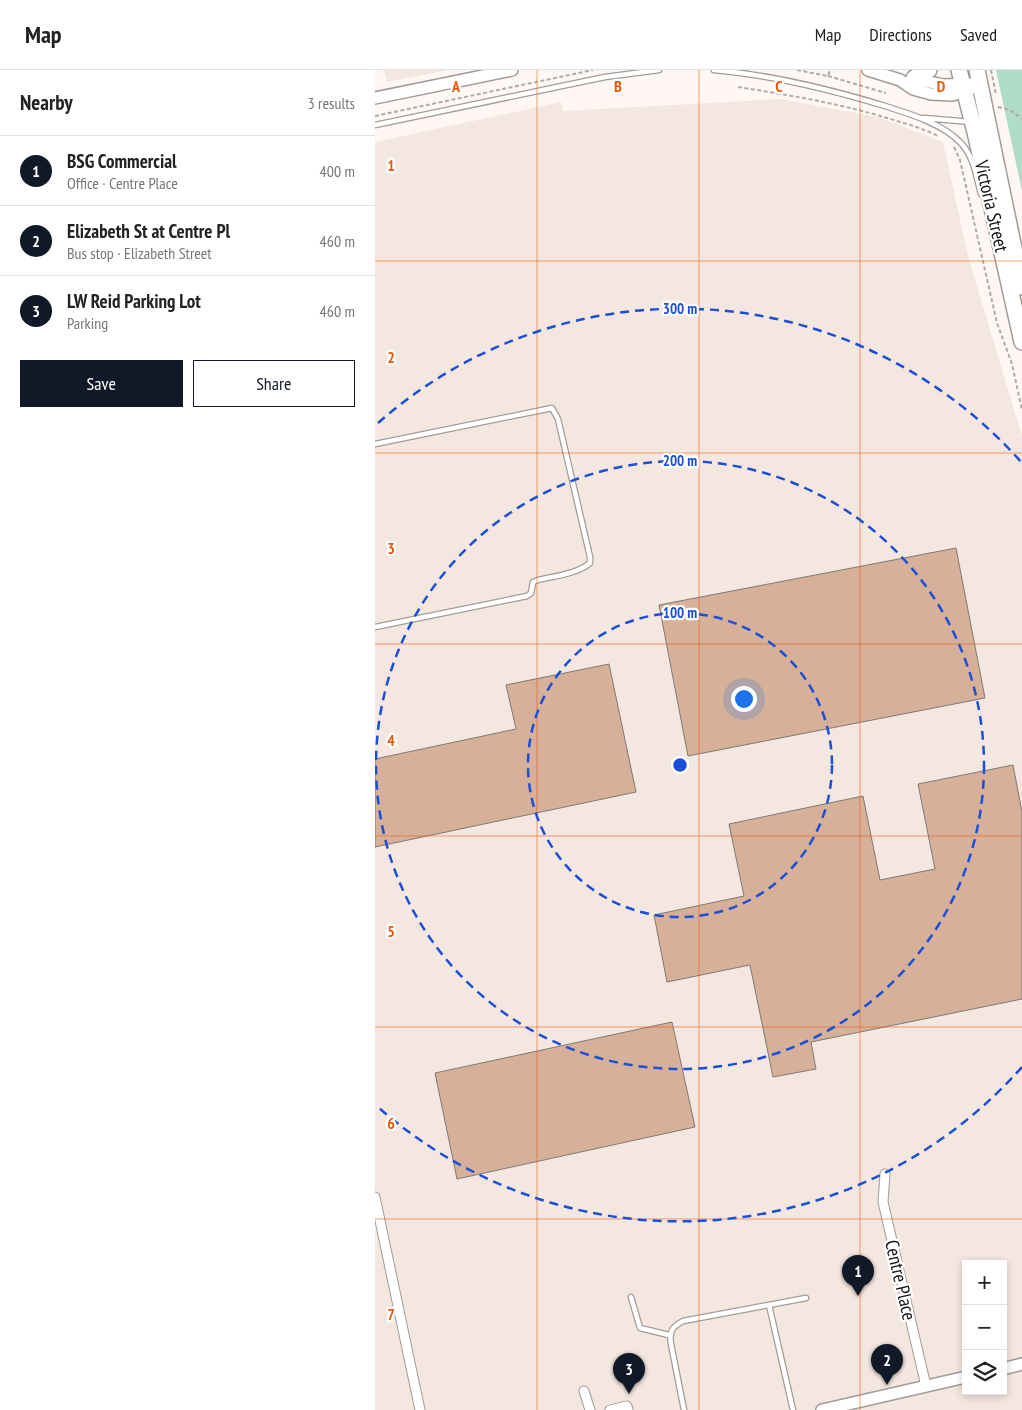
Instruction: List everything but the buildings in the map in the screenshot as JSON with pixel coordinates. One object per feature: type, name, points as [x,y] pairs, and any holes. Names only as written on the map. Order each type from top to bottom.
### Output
[{"type":"main road","points":[[907,79],[929,70]]},
{"type":"main road","name":"Victoria Street","points":[[979,77],[1022,287]]},
{"type":"main road","name":"Victoria Street","points":[[962,82],[973,122],[1022,342]]},
{"type":"street","points":[[375,98],[512,70]]},
{"type":"street","points":[[869,70],[907,79],[913,89],[931,94],[952,95],[962,82],[979,77]]},
{"type":"street","name":"Centre Place","points":[[885,1174],[883,1202],[926,1386]]},
{"type":"street","points":[[375,1197],[420,1410]]},
{"type":"street","points":[[1007,1368],[1022,1364]]},
{"type":"street","points":[[822,1410],[834,1409],[962,1378]]},
{"type":"street","points":[[584,1391],[590,1410]]},
{"type":"street","points":[[610,1410],[627,1406],[628,1410]]},
{"type":"lane","points":[[375,125],[605,77],[659,70]]},
{"type":"lane","points":[[714,70],[795,81],[865,100],[920,118],[946,131],[965,147],[973,164],[983,198]]},
{"type":"lane","points":[[920,118],[988,123]]},
{"type":"lane","points":[[986,206],[1001,245]]},
{"type":"lane","points":[[375,444],[552,408],[558,419],[590,557],[590,562],[580,569],[533,582],[531,593],[527,596],[375,627]]},
{"type":"lane","points":[[631,1297],[641,1328],[669,1335]]},
{"type":"lane","points":[[684,1410],[669,1335],[673,1327],[683,1321],[806,1298]]},
{"type":"lane","points":[[769,1305],[793,1410]]},
{"type":"path","points":[[375,116],[593,70]]},
{"type":"path","points":[[798,70],[828,76],[886,93]]},
{"type":"path","points":[[828,76],[830,70]]},
{"type":"path","points":[[991,70],[997,98]]},
{"type":"path","points":[[738,87],[791,95],[862,110],[898,121],[942,138]]},
{"type":"path","points":[[998,107],[1010,110],[1022,119]]},
{"type":"path","points":[[949,142],[954,147],[960,160],[997,323],[1012,364],[1022,410]]},
{"type":"shaded area","points":[[384,70],[448,70],[387,82]]},
{"type":"shaded area","points":[[780,99],[878,117],[943,142],[968,256],[1022,436],[1022,1410],[375,1410],[375,142],[561,102],[563,111]]},
{"type":"green space","points":[[996,70],[1022,70],[1022,191]]},
{"type":"place","name":"BSG Commercial","points":[[858,1296]]},
{"type":"place","name":"Elizabeth St at Centre Pl","points":[[887,1385]]},
{"type":"place","name":"LW Reid Parking Lot","points":[[629,1394]]}]
